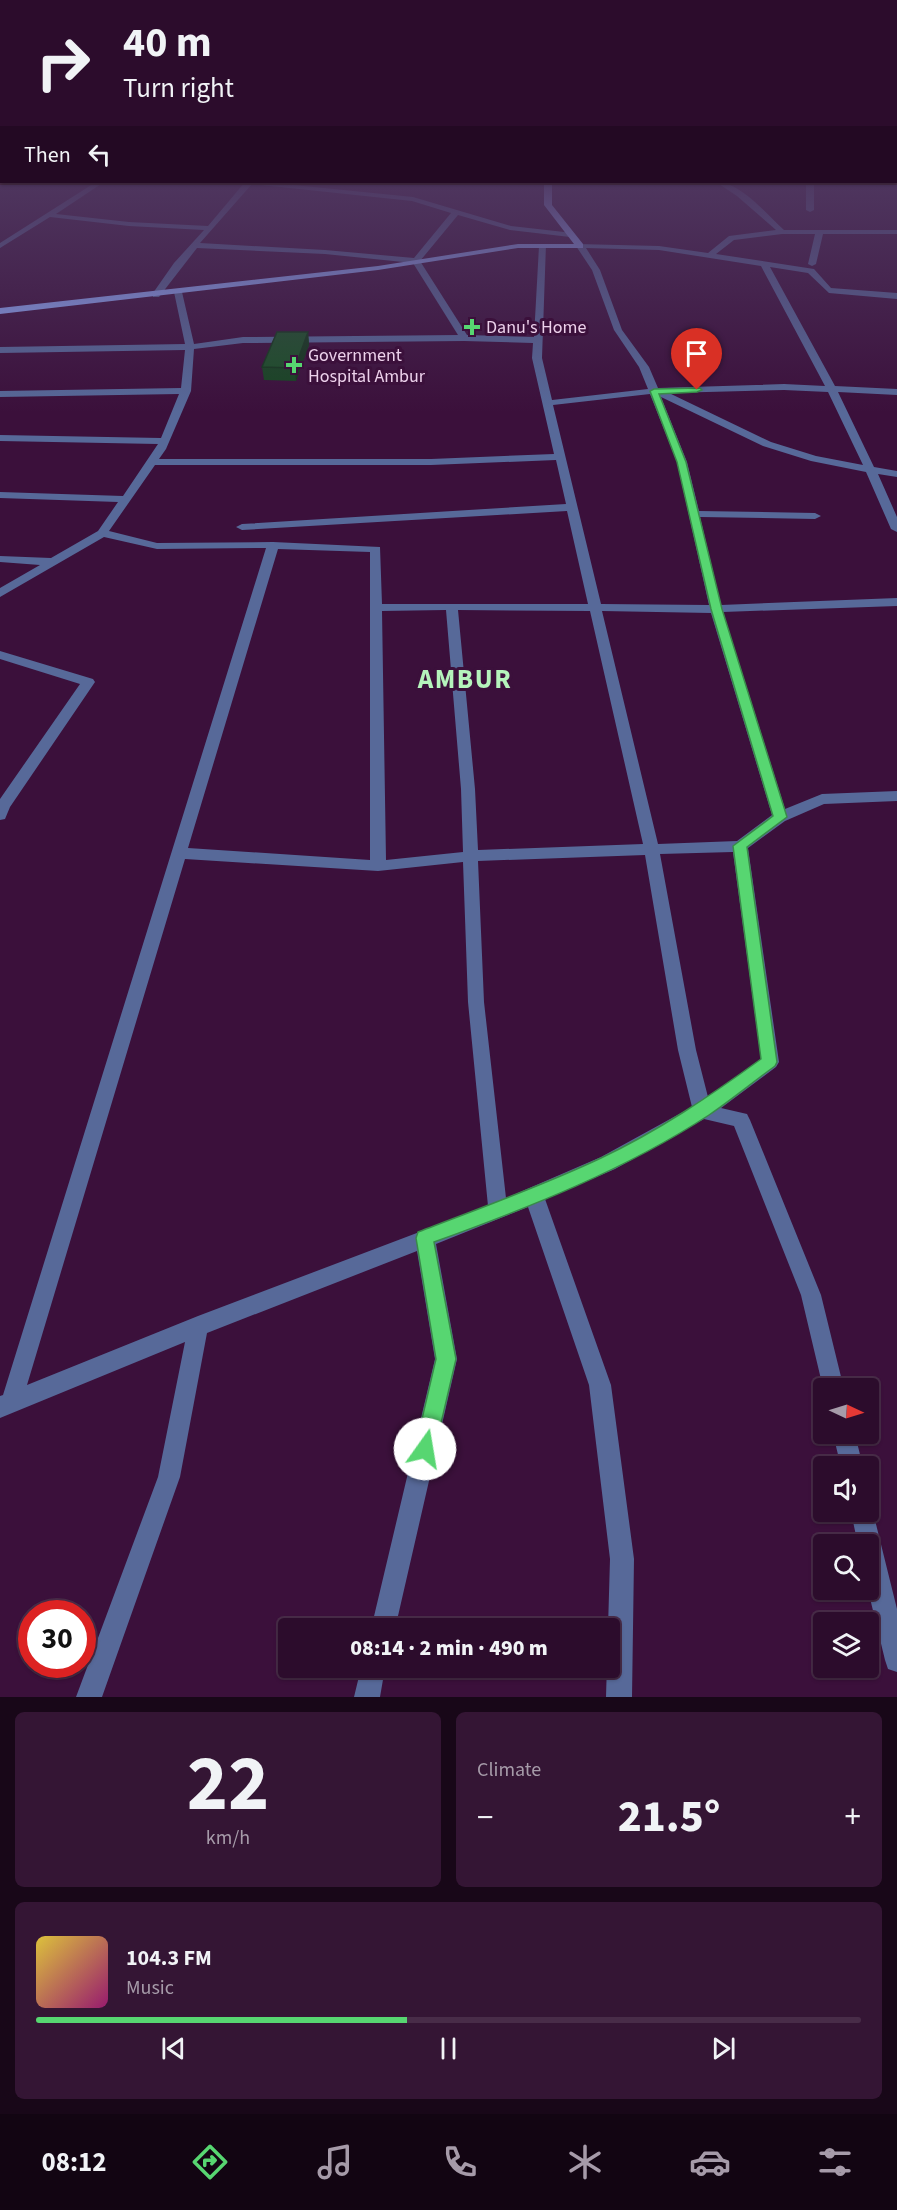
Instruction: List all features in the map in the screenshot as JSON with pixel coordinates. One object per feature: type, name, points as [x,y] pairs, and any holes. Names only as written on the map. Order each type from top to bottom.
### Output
[{"type":"main road","points":[[0,311],[378,268],[462,254]]},
{"type":"street","points":[[156,294],[186,254]]},
{"type":"street","points":[[347,254],[416,261]]},
{"type":"street","points":[[416,261],[422,254]]},
{"type":"street","points":[[543,254],[537,358],[652,850],[687,1050],[702,1111]]},
{"type":"street","points":[[586,254],[597,270],[618,330],[644,367],[682,462],[716,609],[780,817]]},
{"type":"street","points":[[703,254],[811,271],[829,290],[897,296]]},
{"type":"street","points":[[812,264],[814,254]]},
{"type":"street","points":[[416,261],[464,338]]},
{"type":"street","points":[[764,264],[832,390],[897,529]]},
{"type":"street","points":[[0,593],[102,533],[152,462],[186,391],[190,347],[178,292]]},
{"type":"street","points":[[0,350],[190,347],[243,340],[464,338],[538,340]]},
{"type":"street","points":[[548,403],[654,391],[784,387],[897,392]]},
{"type":"street","points":[[0,394],[186,391]]},
{"type":"street","points":[[654,391],[687,403],[766,443],[821,460],[897,474]]},
{"type":"street","points":[[0,438],[164,441]]},
{"type":"street","points":[[152,462],[430,462],[560,457]]},
{"type":"street","points":[[0,495],[126,499]]},
{"type":"street","points":[[242,528],[572,507]]},
{"type":"street","points":[[694,514],[815,516]]},
{"type":"street","points":[[102,533],[157,546],[273,545],[376,549],[378,866]]},
{"type":"street","points":[[5,1405],[179,854],[273,545]]},
{"type":"street","points":[[0,559],[54,562]]},
{"type":"street","points":[[376,608],[452,606],[716,609],[897,602]]},
{"type":"street","points":[[452,606],[468,789],[476,1002],[498,1211]]},
{"type":"street","points":[[0,655],[88,682],[3,806],[0,814]]},
{"type":"street","points":[[179,854],[378,866],[471,856],[740,846],[780,817],[822,799],[897,796]]},
{"type":"street","points":[[5,1405],[198,1326],[498,1211],[608,1163],[702,1111],[770,1062],[740,846]]},
{"type":"street","points":[[702,1111],[741,1120],[811,1295],[830,1378]]},
{"type":"street","points":[[534,1196],[600,1385],[622,1559],[619,1697]]},
{"type":"street","points":[[385,1618],[446,1359],[424,1238]]},
{"type":"street","points":[[89,1697],[169,1477],[198,1326]]},
{"type":"street","points":[[864,1522],[897,1660]]},
{"type":"street","points":[[367,1697],[371,1678]]},
{"type":"building","points":[[277,332],[308,332],[295,368],[262,367]]},
{"type":"place","name":"Danu's Home","points":[[472,327]]},
{"type":"place","name":"Government Hospital Ambur","points":[[294,365]]},
{"type":"district","name":"AMBUR","points":[[465,679]]},
{"type":"route","points":[[425,1449],[446,1359],[424,1238],[498,1211],[608,1163],[702,1111],[770,1062],[740,846],[780,817],[716,609],[682,462],[654,391],[697,390]]}]
